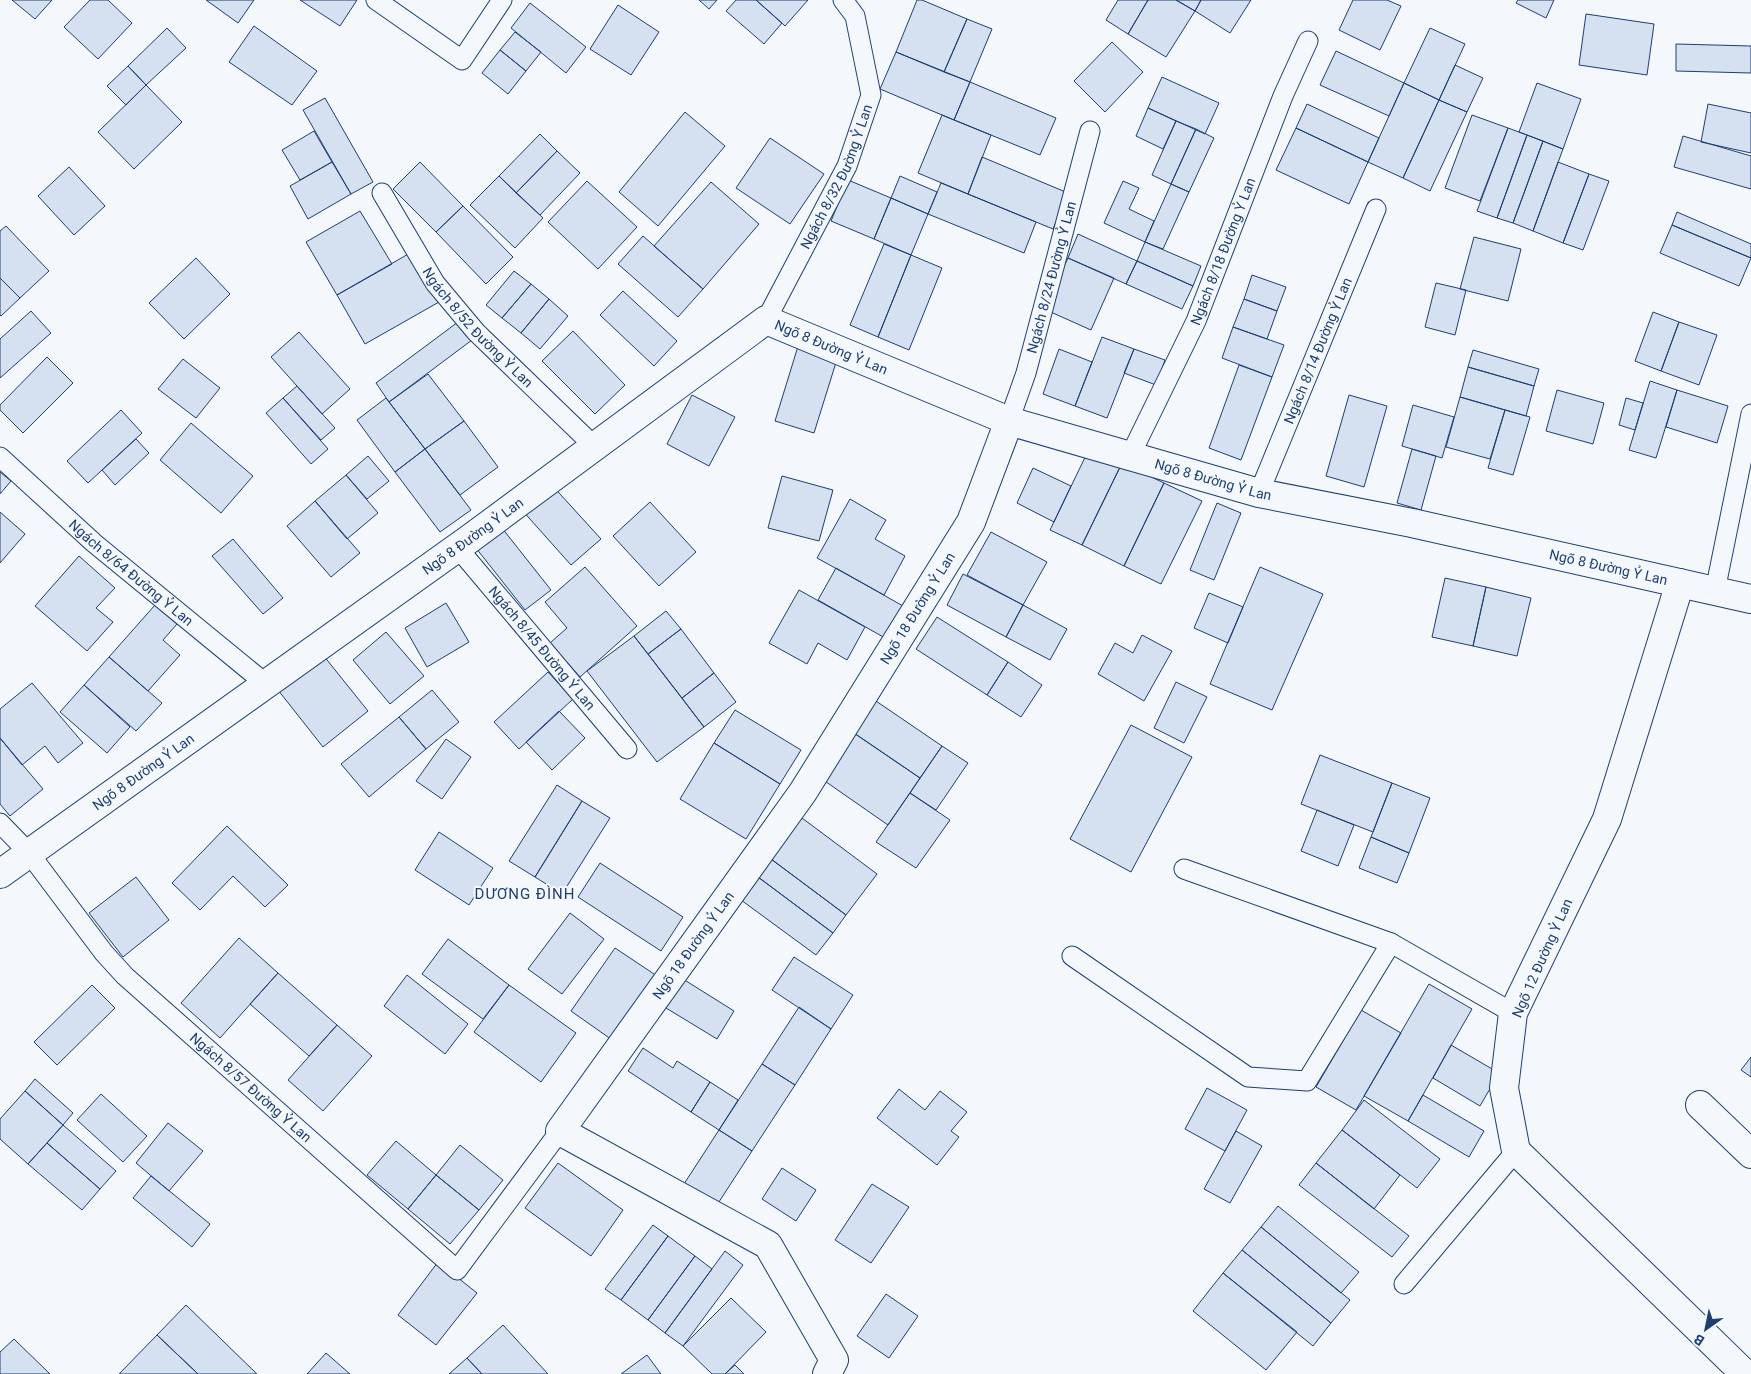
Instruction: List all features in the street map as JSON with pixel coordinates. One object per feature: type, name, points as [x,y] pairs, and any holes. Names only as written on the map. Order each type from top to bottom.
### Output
[{"type":"street","name":"Ngõ 8 Đường Ỷ Lan","points":[[0,874],[457,547],[766,320],[1009,421],[1259,493],[1412,523],[1751,599]]},
{"type":"street","name":"Ngõ 18 Đường Ỷ Lan","points":[[560,1130],[802,792],[971,522],[1009,421]]},
{"type":"street","name":"Ngõ 12 Đường Ỷ Lan","points":[[1516,1151],[1504,1088],[1513,1013],[1607,819],[1680,584]]},
{"type":"street","points":[[1700,1105],[1751,1154]]},
{"type":"street","points":[[560,1130],[768,1245],[834,1360],[828,1374]]},
{"type":"street","points":[[1516,1151],[1745,1374]]},
{"type":"lane","points":[[376,0],[462,60],[502,0]]},
{"type":"lane","name":"Ngách 8/32 Đường Ỷ Lan","points":[[766,320],[847,166],[871,95],[855,16],[843,0]]},
{"type":"lane","name":"Ngách 8/18 Đường Ỷ Lan","points":[[1130,456],[1196,321],[1283,96],[1308,41]]},
{"type":"lane","name":"Ngách 8/24 Đường Ỷ Lan","points":[[1009,421],[1026,373],[1090,131]]},
{"type":"lane","name":"Ngách 8/52 Đường Ỷ Lan","points":[[382,192],[435,283],[476,332],[595,446]]},
{"type":"lane","name":"Ngách 8/14 Đường Ỷ Lan","points":[[1259,493],[1376,209]]},
{"type":"lane","points":[[1715,591],[1751,414]]},
{"type":"lane","name":"Ngách 8/64 Đường Ỷ Lan","points":[[0,457],[94,543],[266,684]]},
{"type":"lane","name":"Ngách 8/45 Đường Ỷ Lan","points":[[457,547],[627,749]]},
{"type":"lane","points":[[0,823],[29,853]]},
{"type":"lane","name":"Ngách 8/57 Đường Ỷ Lan","points":[[29,853],[104,953],[125,976],[457,1270],[560,1130]]},
{"type":"lane","points":[[1184,868],[1391,943],[1513,1013]]},
{"type":"lane","points":[[1072,956],[1248,1077],[1307,1081],[1391,943]]},
{"type":"lane","points":[[1404,1284],[1516,1151]]},
{"type":"building","points":[[12,0],[52,0],[35,19]]},
{"type":"building","points":[[90,0],[108,0],[132,23],[98,59],[64,27]]},
{"type":"building","points":[[206,0],[254,0],[238,23]]},
{"type":"building","points":[[300,0],[357,0],[340,26]]},
{"type":"building","points":[[699,0],[717,0],[709,9]]},
{"type":"building","points":[[736,0],[756,0],[782,23],[764,44],[726,11]]},
{"type":"building","points":[[756,0],[808,0],[785,26]]},
{"type":"building","points":[[917,0],[922,0],[967,19],[944,72],[896,52]]},
{"type":"building","points":[[1118,0],[1148,0],[1128,34],[1106,20]]},
{"type":"building","points":[[1148,0],[1176,0],[1195,11],[1166,57],[1128,34]]},
{"type":"building","points":[[1176,0],[1201,0],[1195,11]]},
{"type":"building","points":[[1201,0],[1251,0],[1230,33],[1195,11]]},
{"type":"building","points":[[1353,0],[1387,0],[1401,6],[1380,50],[1339,30]]},
{"type":"building","points":[[1518,0],[1554,0],[1546,18],[1516,3]]},
{"type":"building","points":[[530,3],[586,47],[566,73],[511,28]]},
{"type":"building","points":[[618,5],[659,32],[631,75],[590,49]]},
{"type":"building","points":[[1586,14],[1654,24],[1647,75],[1579,65]]},
{"type":"building","points":[[967,19],[992,29],[970,82],[944,72]]},
{"type":"building","points":[[254,26],[317,71],[292,105],[229,62]]},
{"type":"building","points":[[167,28],[186,48],[146,85],[128,66]]},
{"type":"building","points":[[1430,28],[1465,44],[1439,100],[1404,83]]},
{"type":"building","points":[[515,32],[541,52],[526,71],[500,50]]},
{"type":"building","points":[[1112,42],[1143,72],[1105,112],[1074,81]]},
{"type":"building","points":[[1676,44],[1751,46],[1751,73],[1676,71]]},
{"type":"building","points":[[500,50],[526,71],[508,94],[482,73]]},
{"type":"building","points":[[1336,51],[1404,83],[1389,116],[1320,85]]},
{"type":"building","points":[[896,52],[970,82],[954,120],[880,89]]},
{"type":"building","points":[[1455,65],[1483,78],[1467,112],[1439,100]]},
{"type":"building","points":[[128,66],[146,85],[126,105],[107,86]]},
{"type":"building","points":[[1162,77],[1219,103],[1205,134],[1148,108]]},
{"type":"building","points":[[970,82],[1056,118],[1040,155],[954,120]]},
{"type":"building","points":[[1404,83],[1439,100],[1403,178],[1368,162]]},
{"type":"building","points":[[1537,83],[1581,99],[1563,149],[1519,132]]},
{"type":"building","points":[[146,85],[182,122],[134,169],[98,132]]},
{"type":"building","points":[[325,98],[373,182],[351,194],[303,110]]},
{"type":"building","points":[[1439,100],[1467,112],[1430,191],[1403,178]]},
{"type":"building","points":[[1307,104],[1379,138],[1368,162],[1296,128]]},
{"type":"building","points":[[1708,104],[1751,113],[1751,153],[1701,142]]},
{"type":"building","points":[[1148,108],[1176,121],[1163,149],[1136,136]]},
{"type":"building","points":[[685,112],[725,146],[658,226],[619,192]]},
{"type":"building","points":[[942,115],[991,135],[968,194],[918,173]]},
{"type":"building","points":[[1472,115],[1508,128],[1480,201],[1445,188]]},
{"type":"building","points":[[1176,121],[1196,129],[1171,184],[1152,175]]},
{"type":"building","points":[[1296,128],[1368,162],[1349,204],[1276,170]]},
{"type":"building","points":[[1508,128],[1527,135],[1497,218],[1477,211]]},
{"type":"building","points":[[1196,129],[1214,138],[1189,192],[1171,184]]},
{"type":"building","points":[[314,131],[332,162],[300,180],[282,150]]},
{"type":"building","points":[[540,134],[557,151],[516,193],[499,176]]},
{"type":"building","points":[[1527,135],[1543,141],[1513,223],[1497,218]]},
{"type":"building","points":[[1683,136],[1751,156],[1751,189],[1674,167]]},
{"type":"building","points":[[770,138],[824,174],[790,224],[736,188]]},
{"type":"building","points":[[1543,141],[1563,149],[1533,231],[1513,223]]},
{"type":"building","points":[[557,151],[580,173],[540,215],[516,193]]},
{"type":"building","points":[[982,157],[1068,193],[1053,229],[968,194]]},
{"type":"building","points":[[332,162],[351,194],[308,219],[290,186]]},
{"type":"building","points":[[420,162],[463,206],[436,232],[393,189]]},
{"type":"building","points":[[1558,162],[1589,174],[1563,243],[1533,231]]},
{"type":"building","points":[[69,167],[105,206],[74,235],[38,196]]},
{"type":"building","points":[[1589,174],[1609,181],[1583,250],[1563,243]]},
{"type":"building","points":[[499,176],[543,218],[515,248],[470,205]]},
{"type":"building","points":[[900,176],[937,192],[928,214],[891,198]]},
{"type":"building","points":[[848,180],[891,198],[874,239],[831,221]]},
{"type":"building","points":[[587,181],[637,227],[598,269],[548,222]]},
{"type":"building","points":[[1123,181],[1139,188],[1129,209],[1154,221],[1145,242],[1104,223]]},
{"type":"building","points":[[711,182],[759,224],[703,289],[654,246]]},
{"type":"building","points":[[941,183],[1036,222],[1024,253],[928,214]]},
{"type":"building","points":[[1171,184],[1189,192],[1163,249],[1145,242]]},
{"type":"building","points":[[891,198],[928,214],[911,255],[874,239]]},
{"type":"building","points":[[463,206],[513,257],[486,284],[436,232]]},
{"type":"building","points":[[360,211],[392,264],[337,295],[306,242]]},
{"type":"building","points":[[1677,212],[1751,244],[1751,258],[1672,225]]},
{"type":"building","points":[[1672,225],[1751,258],[1739,286],[1660,253]]},
{"type":"building","points":[[6,226],[49,271],[20,298],[0,278],[0,231]]},
{"type":"building","points":[[1078,234],[1137,261],[1126,284],[1068,258]]},
{"type":"building","points":[[643,236],[703,289],[678,317],[618,264]]},
{"type":"building","points":[[1474,237],[1521,249],[1508,301],[1460,289]]},
{"type":"building","points":[[1145,242],[1201,266],[1193,286],[1137,261]]},
{"type":"building","points":[[884,244],[911,255],[878,337],[850,325]]},
{"type":"building","points":[[410,253],[439,302],[365,344],[337,295]]},
{"type":"building","points":[[911,255],[942,268],[909,350],[878,337]]},
{"type":"building","points":[[196,258],[230,294],[184,339],[149,303]]},
{"type":"building","points":[[1068,258],[1114,278],[1091,330],[1044,309]]},
{"type":"building","points":[[1137,261],[1193,286],[1182,309],[1126,284]]},
{"type":"building","points":[[514,271],[531,284],[502,318],[486,305]]},
{"type":"building","points":[[1252,275],[1286,287],[1277,311],[1244,299]]},
{"type":"building","points":[[0,278],[20,298],[1,316],[0,315]]},
{"type":"building","points":[[1436,283],[1466,290],[1455,335],[1425,327]]},
{"type":"building","points":[[531,284],[549,299],[521,333],[502,318]]},
{"type":"building","points":[[623,291],[677,341],[654,366],[600,315]]},
{"type":"building","points":[[549,299],[568,316],[540,349],[521,333]]},
{"type":"building","points":[[1244,299],[1277,311],[1267,339],[1233,327]]},
{"type":"building","points":[[31,311],[51,333],[0,378],[0,339]]},
{"type":"building","points":[[1653,312],[1679,322],[1661,371],[1635,361]]},
{"type":"building","points":[[458,322],[472,340],[389,402],[376,383]]},
{"type":"building","points":[[1679,322],[1717,335],[1699,385],[1661,371]]},
{"type":"building","points":[[1233,327],[1284,345],[1272,377],[1222,358]]},
{"type":"building","points":[[573,331],[625,385],[595,414],[542,361]]},
{"type":"building","points":[[299,332],[350,389],[322,414],[271,357]]},
{"type":"building","points":[[1102,337],[1134,349],[1107,418],[1075,406]]},
{"type":"building","points":[[799,343],[838,356],[814,433],[775,421]]},
{"type":"building","points":[[1059,349],[1092,362],[1075,406],[1043,394]]},
{"type":"building","points":[[1134,349],[1165,360],[1156,385],[1124,373]]},
{"type":"building","points":[[1473,350],[1539,369],[1534,386],[1468,367]]},
{"type":"building","points":[[47,357],[73,383],[23,433],[0,410],[0,405]]},
{"type":"building","points":[[183,359],[220,388],[196,418],[158,389]]},
{"type":"building","points":[[1239,365],[1272,377],[1241,460],[1209,448]]},
{"type":"building","points":[[1468,367],[1534,386],[1526,416],[1460,397]]},
{"type":"building","points":[[428,374],[464,421],[425,449],[389,402]]},
{"type":"building","points":[[1650,381],[1677,390],[1656,458],[1629,450]]},
{"type":"building","points":[[297,386],[335,428],[321,440],[283,398]]},
{"type":"building","points":[[1557,390],[1604,403],[1593,444],[1546,431]]},
{"type":"building","points":[[1677,390],[1728,406],[1717,443],[1666,427]]},
{"type":"building","points":[[692,395],[735,417],[709,466],[667,444]]},
{"type":"building","points":[[1349,395],[1387,406],[1364,487],[1326,476]]},
{"type":"building","points":[[1460,397],[1505,410],[1490,459],[1446,447]]},
{"type":"building","points":[[283,398],[328,449],[311,464],[266,413]]},
{"type":"building","points":[[386,398],[425,449],[395,472],[357,420]]},
{"type":"building","points":[[1626,398],[1643,403],[1635,430],[1619,425]]},
{"type":"building","points":[[1413,405],[1454,417],[1442,458],[1402,446]]},
{"type":"building","points":[[121,410],[142,433],[88,483],[67,461]]},
{"type":"building","points":[[1505,410],[1530,417],[1513,475],[1488,468]]},
{"type":"building","points":[[464,421],[498,467],[460,495],[425,449]]},
{"type":"building","points":[[191,423],[253,476],[221,513],[160,460]]},
{"type":"building","points":[[136,439],[149,453],[115,485],[102,470]]},
{"type":"building","points":[[1090,447],[1122,463],[1082,545],[1050,530]]},
{"type":"building","points":[[425,449],[471,510],[440,532],[395,472]]},
{"type":"building","points":[[1412,449],[1436,456],[1421,510],[1397,503]]},
{"type":"building","points":[[368,456],[389,481],[367,499],[346,475]]},
{"type":"building","points":[[1122,463],[1164,483],[1124,566],[1082,545]]},
{"type":"building","points":[[1033,468],[1071,486],[1054,522],[1017,503]]},
{"type":"building","points":[[0,472],[11,481],[0,494]]},
{"type":"building","points":[[346,475],[378,513],[347,539],[315,501]]},
{"type":"building","points":[[782,476],[833,490],[819,541],[768,528]]},
{"type":"building","points":[[550,483],[601,539],[571,565],[521,509]]},
{"type":"building","points":[[1164,483],[1202,501],[1161,584],[1124,566]]},
{"type":"building","points":[[850,499],[886,520],[875,539],[905,556],[884,595],[817,558]]},
{"type":"building","points":[[315,501],[360,553],[331,577],[287,526]]},
{"type":"building","points":[[650,502],[696,552],[659,586],[613,536]]},
{"type":"building","points":[[1217,503],[1241,513],[1214,580],[1190,570]]},
{"type":"building","points":[[0,512],[25,534],[0,563]]},
{"type":"building","points":[[498,523],[551,590],[525,610],[472,543]]},
{"type":"building","points":[[991,532],[1047,562],[1023,605],[967,575]]},
{"type":"building","points":[[233,539],[283,598],[263,614],[212,556]]},
{"type":"building","points":[[79,556],[115,588],[96,608],[113,622],[87,651],[35,606]]},
{"type":"building","points":[[585,567],[637,626],[580,677],[550,643],[567,628],[545,602]]},
{"type":"building","points":[[1260,567],[1323,594],[1272,710],[1210,684]]},
{"type":"building","points":[[836,568],[903,606],[885,638],[818,600]]},
{"type":"building","points":[[963,574],[1023,605],[1006,637],[947,605]]},
{"type":"building","points":[[1445,578],[1486,587],[1473,646],[1432,637]]},
{"type":"building","points":[[1486,587],[1531,598],[1517,656],[1473,646]]},
{"type":"building","points":[[799,590],[865,627],[847,660],[818,643],[807,664],[769,643]]},
{"type":"building","points":[[1209,593],[1243,607],[1228,643],[1194,628]]},
{"type":"building","points":[[446,603],[469,642],[427,667],[405,628]]},
{"type":"building","points":[[155,605],[177,624],[163,640],[180,655],[148,691],[109,657]]},
{"type":"building","points":[[1023,605],[1067,629],[1050,660],[1006,637]]},
{"type":"building","points":[[666,611],[681,629],[648,654],[634,636]]},
{"type":"building","points":[[937,617],[1008,662],[987,695],[916,649]]},
{"type":"building","points":[[681,629],[714,673],[682,698],[648,654]]},
{"type":"building","points":[[386,632],[424,676],[390,704],[353,660]]},
{"type":"building","points":[[1142,635],[1172,651],[1144,701],[1098,674],[1115,643],[1133,653]]},
{"type":"building","points":[[634,636],[704,727],[657,762],[587,671]]},
{"type":"building","points":[[319,650],[368,711],[323,747],[274,685]]},
{"type":"building","points":[[109,657],[162,703],[136,731],[84,685]]},
{"type":"building","points":[[1008,662],[1042,685],[1021,717],[987,695]]},
{"type":"building","points":[[548,672],[573,699],[519,749],[494,722]]},
{"type":"building","points":[[714,673],[736,702],[704,727],[682,698]]},
{"type":"building","points":[[1176,682],[1207,697],[1184,743],[1154,728]]},
{"type":"building","points":[[32,683],[83,743],[58,763],[45,746],[22,765],[0,738],[0,709]]},
{"type":"building","points":[[84,685],[130,727],[107,753],[60,712]]},
{"type":"building","points":[[432,690],[459,722],[426,749],[399,717]]},
{"type":"building","points":[[873,699],[942,746],[920,778],[851,731]]},
{"type":"building","points":[[735,710],[801,750],[780,784],[714,743]]},
{"type":"building","points":[[559,711],[585,738],[552,770],[526,742]]},
{"type":"building","points":[[399,717],[426,749],[369,797],[341,764]]},
{"type":"building","points":[[1131,725],[1192,757],[1131,872],[1070,839]]},
{"type":"building","points":[[851,731],[920,778],[888,825],[819,777]]},
{"type":"building","points":[[0,738],[43,789],[10,816],[0,804]]},
{"type":"building","points":[[446,739],[471,757],[442,799],[416,781]]},
{"type":"building","points":[[714,743],[780,784],[746,839],[680,799]]},
{"type":"building","points":[[942,746],[968,763],[936,810],[910,793]]},
{"type":"building","points":[[1320,755],[1392,783],[1373,832],[1301,804]]},
{"type":"building","points":[[1392,783],[1430,798],[1409,853],[1371,837]]},
{"type":"building","points":[[557,785],[582,801],[535,877],[509,861]]},
{"type":"building","points":[[910,793],[950,820],[916,868],[876,842]]},
{"type":"building","points":[[582,801],[610,818],[562,894],[535,877]]},
{"type":"building","points":[[1317,810],[1354,825],[1338,866],[1301,851]]},
{"type":"building","points":[[802,818],[877,874],[846,915],[771,859]]},
{"type":"building","points":[[227,826],[288,885],[265,907],[233,876],[200,910],[172,883]]},
{"type":"building","points":[[439,832],[493,868],[469,905],[415,870]]},
{"type":"building","points":[[1371,837],[1409,853],[1397,883],[1359,868]]},
{"type":"building","points":[[771,859],[846,915],[833,933],[758,877]]},
{"type":"building","points":[[600,863],[683,917],[661,951],[578,897]]},
{"type":"building","points":[[136,877],[169,920],[123,957],[89,913]]},
{"type":"building","points":[[758,877],[833,933],[816,955],[741,900]]},
{"type":"building","points":[[570,913],[604,939],[562,994],[528,969]]},
{"type":"building","points":[[239,938],[278,973],[220,1038],[181,1003]]},
{"type":"building","points":[[448,939],[509,985],[483,1019],[422,974]]},
{"type":"building","points":[[615,948],[660,978],[615,1042],[571,1011]]},
{"type":"building","points":[[794,957],[853,995],[831,1029],[772,990]]},
{"type":"building","points":[[278,973],[337,1025],[309,1056],[250,1004]]},
{"type":"building","points":[[407,975],[468,1024],[445,1054],[384,1006]]},
{"type":"building","points":[[683,979],[734,1011],[717,1039],[666,1008]]},
{"type":"building","points":[[1429,984],[1472,1009],[1408,1121],[1364,1096]]},
{"type":"building","points":[[92,985],[115,1008],[57,1065],[34,1042]]},
{"type":"building","points":[[509,985],[576,1033],[541,1082],[474,1032]]},
{"type":"building","points":[[799,1007],[831,1029],[795,1085],[762,1064]]},
{"type":"building","points":[[1361,1010],[1401,1033],[1356,1110],[1316,1087]]},
{"type":"building","points":[[337,1025],[372,1056],[323,1111],[288,1080]]},
{"type":"building","points":[[1451,1045],[1499,1073],[1480,1106],[1433,1078]]},
{"type":"building","points":[[643,1048],[673,1068],[677,1061],[710,1082],[691,1112],[628,1071]]},
{"type":"building","points":[[1751,1057],[1751,1077],[1741,1070]]},
{"type":"building","points":[[762,1064],[795,1085],[752,1151],[719,1130]]},
{"type":"building","points":[[35,1079],[73,1113],[63,1125],[25,1091]]},
{"type":"building","points":[[710,1082],[738,1100],[719,1130],[691,1112]]},
{"type":"building","points":[[1207,1088],[1247,1110],[1225,1151],[1185,1129]]},
{"type":"building","points":[[899,1089],[925,1110],[940,1091],[967,1112],[951,1131],[959,1137],[937,1165],[877,1118]]},
{"type":"building","points":[[25,1091],[63,1125],[28,1164],[0,1139],[0,1119]]},
{"type":"building","points":[[101,1094],[147,1136],[123,1162],[77,1120]]},
{"type":"building","points":[[1423,1095],[1484,1131],[1469,1157],[1408,1121]]},
{"type":"building","points":[[1364,1100],[1440,1159],[1417,1188],[1342,1130]]},
{"type":"building","points":[[168,1123],[203,1151],[169,1191],[136,1163]]},
{"type":"building","points":[[63,1125],[116,1171],[100,1189],[47,1143]]},
{"type":"building","points":[[719,1130],[752,1151],[715,1208],[682,1187]]},
{"type":"building","points":[[1342,1130],[1400,1175],[1374,1209],[1316,1163]]},
{"type":"building","points":[[1236,1131],[1262,1146],[1230,1203],[1204,1189]]},
{"type":"building","points":[[396,1141],[436,1175],[408,1209],[367,1175]]},
{"type":"building","points":[[47,1143],[100,1189],[82,1210],[28,1164]]},
{"type":"building","points":[[460,1145],[503,1180],[479,1210],[436,1175]]},
{"type":"building","points":[[558,1163],[623,1210],[591,1256],[525,1208]]},
{"type":"building","points":[[1316,1163],[1409,1236],[1392,1257],[1299,1185]]},
{"type":"building","points":[[782,1168],[816,1190],[796,1221],[762,1199]]},
{"type":"building","points":[[436,1175],[479,1210],[450,1244],[408,1209]]},
{"type":"building","points":[[151,1176],[210,1224],[192,1247],[133,1198]]},
{"type":"building","points":[[872,1184],[909,1207],[871,1263],[835,1240]]},
{"type":"building","points":[[1278,1206],[1359,1272],[1341,1293],[1261,1227]]},
{"type":"building","points":[[653,1225],[668,1236],[621,1300],[605,1289]]},
{"type":"building","points":[[1261,1227],[1350,1300],[1331,1323],[1242,1250]]},
{"type":"building","points":[[668,1236],[695,1256],[648,1320],[621,1300]]},
{"type":"building","points":[[1242,1250],[1331,1323],[1313,1346],[1223,1273]]},
{"type":"building","points":[[725,1251],[743,1265],[683,1346],[665,1333]]},
{"type":"building","points":[[695,1256],[712,1269],[665,1333],[648,1320]]},
{"type":"building","points":[[438,1262],[477,1293],[436,1345],[398,1315]]},
{"type":"building","points":[[1223,1273],[1297,1332],[1266,1370],[1193,1311]]},
{"type":"building","points":[[886,1294],[918,1316],[889,1358],[857,1336]]},
{"type":"building","points":[[731,1298],[766,1332],[725,1374],[712,1374],[683,1346]]},
{"type":"building","points":[[186,1305],[257,1374],[198,1374],[157,1335]]},
{"type":"building","points":[[503,1325],[548,1374],[482,1374],[467,1358]]},
{"type":"building","points":[[157,1335],[198,1374],[119,1374]]},
{"type":"building","points":[[14,1339],[50,1374],[0,1374],[0,1352]]},
{"type":"building","points":[[326,1353],[350,1374],[307,1374]]},
{"type":"building","points":[[647,1355],[661,1374],[621,1374]]},
{"type":"building","points":[[467,1358],[482,1374],[449,1374]]},
{"type":"building","points":[[735,1365],[744,1374],[725,1374]]},
{"type":"district","name":"DƯƠNG ĐÌNH","points":[[525,894]]}]
